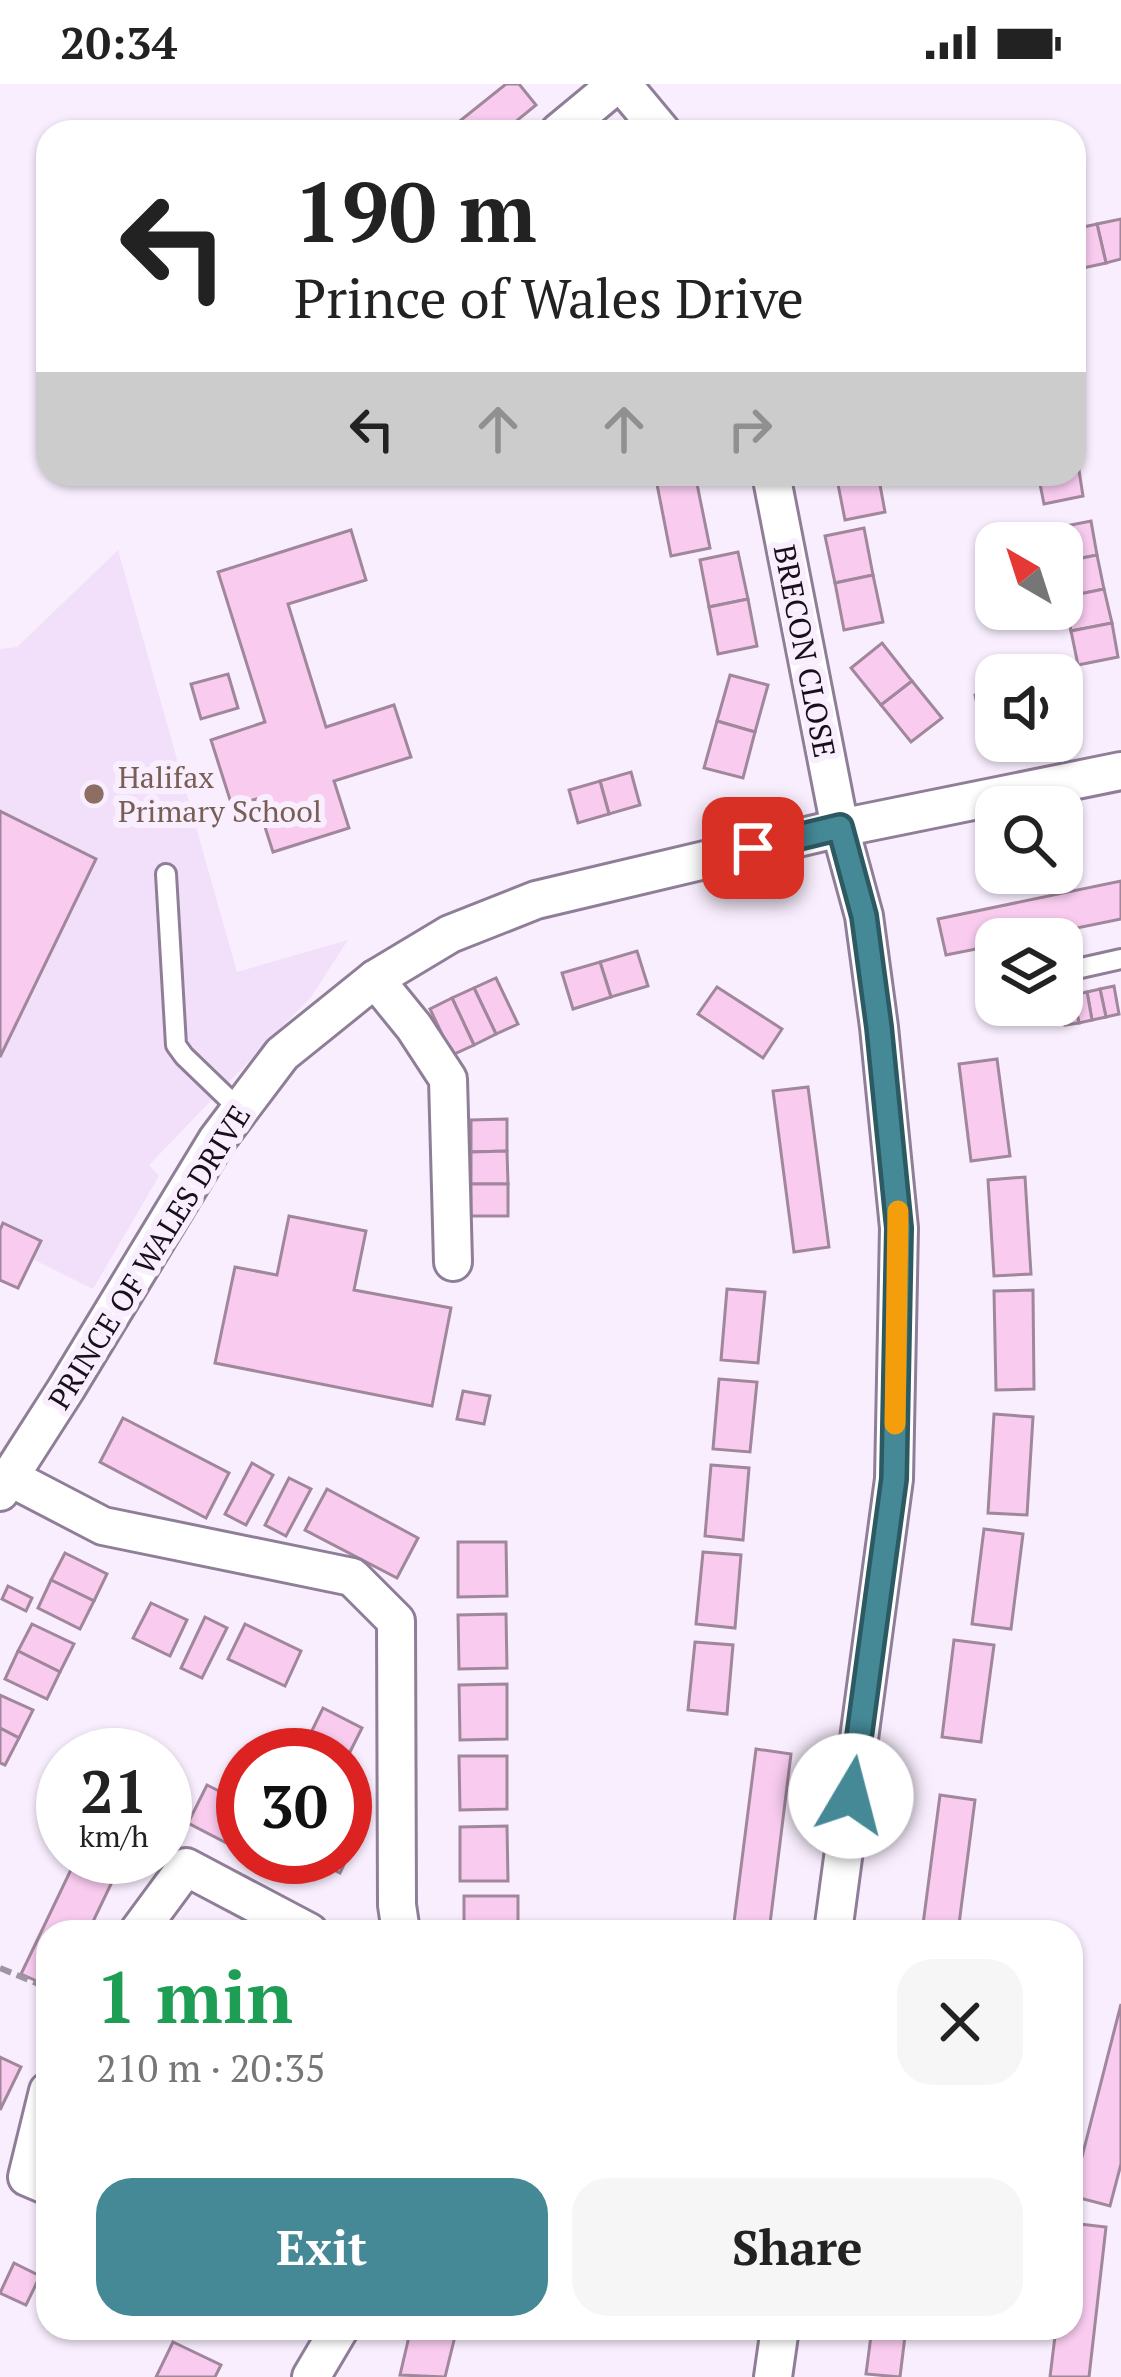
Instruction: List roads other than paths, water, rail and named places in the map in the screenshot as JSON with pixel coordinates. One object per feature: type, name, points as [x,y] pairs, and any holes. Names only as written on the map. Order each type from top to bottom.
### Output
[{"type":"street","points":[[574,120],[620,84],[652,120]]},
{"type":"street","name":"BRECON CLOSE","points":[[772,486],[840,827],[864,916],[899,1228],[894,1479],[835,1920]]},
{"type":"street","name":"PRINCE OF WALES DRIVE","points":[[4,1484],[217,1141],[282,1054],[375,979],[450,934],[536,901],[840,827],[1121,770]]},
{"type":"street","points":[[375,979],[448,1079],[453,1262]]},
{"type":"street","points":[[4,1484],[103,1526],[352,1576],[396,1621],[399,1920]]},
{"type":"street","points":[[147,1920],[186,1867],[286,1920]]},
{"type":"street","points":[[36,2140],[27,2177],[36,2181]]},
{"type":"street","points":[[311,2377],[333,2340]]},
{"type":"street","points":[[773,2377],[778,2340]]},
{"type":"lane","points":[[166,874],[176,1045],[240,1110]]},
{"type":"lane","points":[[1083,968],[1121,959]]},
{"type":"place","name":"Halifax Primary School","points":[[94,794]]}]
